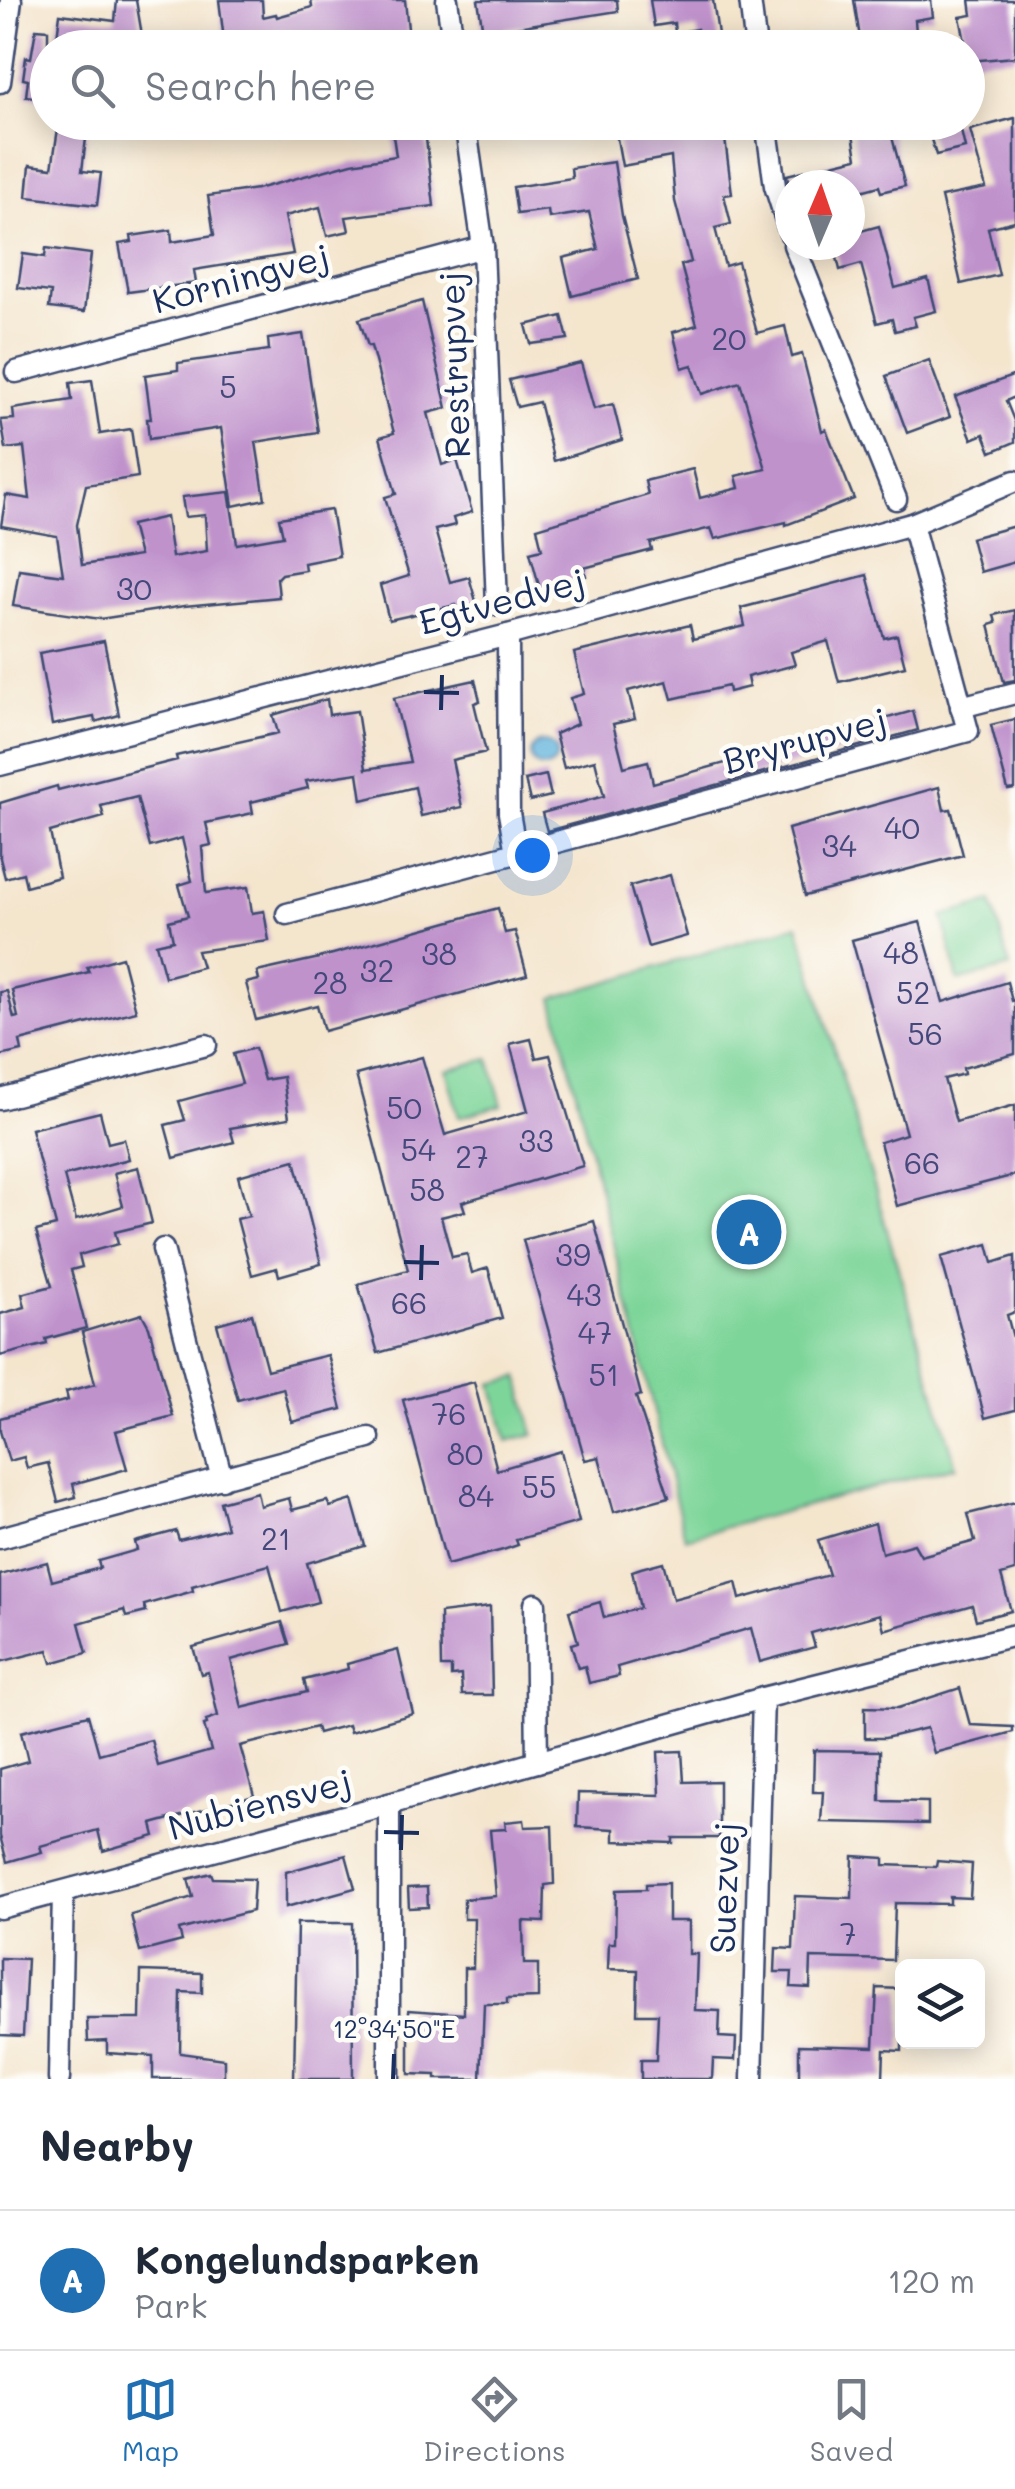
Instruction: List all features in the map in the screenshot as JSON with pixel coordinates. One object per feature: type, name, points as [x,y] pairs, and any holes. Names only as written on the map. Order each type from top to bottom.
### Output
[{"type":"street","points":[[0,82],[10,0]]},
{"type":"street","points":[[447,0],[451,30]]},
{"type":"street","points":[[750,0],[754,30]]},
{"type":"street","name":"Restrupvej","points":[[468,140],[483,248],[498,606]]},
{"type":"street","points":[[769,140],[775,186]]},
{"type":"street","name":"Korningvej","points":[[16,372],[483,248]]},
{"type":"street","points":[[800,260],[896,499]]},
{"type":"street","name":"Egtvedvej","points":[[0,765],[508,635],[912,524],[1015,481]]},
{"type":"street","points":[[912,524],[961,708],[1015,693]]},
{"type":"street","points":[[288,914],[516,852],[509,813],[508,635]]},
{"type":"street","name":"Bryrupvej","points":[[516,852],[968,732],[961,708]]},
{"type":"street","points":[[0,1100],[206,1045]]},
{"type":"street","points":[[163,1249],[222,1480]]},
{"type":"street","points":[[0,1538],[369,1438]]},
{"type":"street","points":[[535,1604],[537,1762]]},
{"type":"street","name":"Nubiensvej","points":[[0,1908],[763,1698],[1015,1635]]},
{"type":"street","name":"Suezvej","points":[[752,2079],[763,1698]]},
{"type":"street","points":[[389,1804],[390,2079]]},
{"type":"street","points":[[59,2079],[63,1892]]},
{"type":"green space","points":[[992,902],[1010,967],[958,981],[943,916]]},
{"type":"green space","points":[[798,925],[956,1466],[685,1538],[553,998]]},
{"type":"green space","points":[[489,1059],[502,1105],[459,1117],[446,1070]]},
{"type":"green space","points":[[519,1377],[534,1434],[507,1441],[492,1384]]},
{"type":"water","points":[[544,742],[553,746],[557,755],[553,764],[544,768],[535,764],[531,755],[535,746]]},
{"type":"building","points":[[117,0],[136,0],[141,30],[58,30],[60,14],[115,21]]},
{"type":"building","points":[[219,0],[262,0],[263,17],[277,17],[312,7],[311,0],[405,0],[408,30],[223,30]]},
{"type":"building","points":[[478,0],[617,0],[618,11],[483,30]]},
{"type":"building","points":[[650,0],[713,0],[717,30],[675,30],[674,23],[654,26]]},
{"type":"building","points":[[854,0],[931,0],[933,17],[915,20],[916,30],[859,30]]},
{"type":"building","points":[[970,0],[1015,0],[1015,57],[985,60],[985,30],[963,30],[960,17],[972,15]]},
{"type":"building","points":[[26,57],[30,58],[30,97],[26,96],[28,80],[23,79]]},
{"type":"building","points":[[1015,118],[1015,221],[988,228],[999,275],[961,284],[941,197],[986,188],[973,140],[985,140],[985,126]]},
{"type":"building","points":[[56,140],[86,140],[82,171],[101,173],[97,205],[27,197],[30,165],[52,168]]},
{"type":"building","points":[[394,140],[426,140],[434,206],[346,217],[349,231],[327,236],[320,207],[285,216],[293,254],[194,270],[196,283],[128,292],[119,244],[132,242],[131,236],[171,230],[172,242],[214,235],[208,196],[257,189],[352,163],[396,156]]},
{"type":"building","points":[[617,140],[725,140],[732,194],[724,195],[731,224],[715,228],[725,266],[738,262],[757,333],[785,326],[792,357],[802,354],[822,431],[826,429],[854,499],[786,525],[715,539],[711,528],[650,543],[652,550],[584,568],[586,576],[540,589],[530,552],[542,549],[537,528],[648,495],[645,481],[693,469],[700,498],[739,488],[736,476],[766,469],[740,382],[702,394],[692,365],[682,368],[673,332],[697,325],[681,265],[691,262],[675,201],[671,157],[622,166]]},
{"type":"building","points":[[854,140],[893,140],[905,186],[881,192],[879,186],[865,190],[865,170],[808,170],[857,158]]},
{"type":"building","points":[[931,140],[963,140],[965,148],[936,155]]},
{"type":"building","points":[[614,162],[622,216],[638,279],[572,296],[563,258],[598,249],[589,212],[549,218],[548,210],[517,214],[513,187],[572,178],[571,168]]},
{"type":"building","points":[[879,226],[895,288],[928,279],[936,311],[913,317],[916,326],[895,331],[892,319],[877,323],[861,264],[840,270],[838,260],[865,260],[865,230]]},
{"type":"building","points":[[46,248],[91,254],[84,312],[49,308],[51,292],[18,288],[23,254],[45,257]]},
{"type":"building","points":[[422,301],[447,408],[428,413],[442,465],[457,460],[472,512],[453,518],[455,525],[435,530],[450,582],[469,577],[477,605],[458,610],[456,605],[389,620],[380,585],[409,576],[385,497],[396,494],[380,437],[394,433],[371,346],[359,319]]},
{"type":"building","points":[[562,316],[568,339],[531,344],[526,325]]},
{"type":"building","points":[[303,334],[318,432],[256,442],[265,499],[233,506],[221,428],[149,439],[147,419],[151,419],[145,375],[178,370],[178,363],[269,350],[268,339]]},
{"type":"building","points":[[929,360],[950,417],[907,433],[886,376]]},
{"type":"building","points":[[581,363],[594,409],[613,404],[622,440],[554,461],[539,402],[517,407],[509,380]]},
{"type":"building","points":[[1015,375],[1015,397],[1006,401],[1015,423],[1015,442],[991,452],[984,434],[972,439],[955,397]]},
{"type":"building","points":[[92,380],[100,434],[131,429],[138,477],[86,485],[77,525],[82,565],[139,556],[131,525],[166,517],[172,557],[207,551],[205,515],[185,517],[182,497],[229,492],[237,544],[283,536],[279,518],[331,510],[339,556],[304,563],[305,570],[281,574],[277,578],[279,597],[100,619],[13,606],[19,569],[63,575],[57,536],[1,526],[6,495],[30,499],[24,447],[6,449],[1,420],[14,419],[13,409],[72,400],[70,383]]},
{"type":"building","points":[[1015,526],[1015,562],[980,572],[971,538]]},
{"type":"building","points":[[867,575],[884,638],[897,635],[905,666],[839,682],[828,641],[791,652],[795,665],[747,677],[749,687],[729,692],[728,686],[672,699],[667,681],[628,691],[635,719],[613,724],[624,767],[648,761],[653,783],[913,711],[918,730],[547,831],[542,813],[604,796],[595,760],[564,768],[555,734],[577,724],[570,698],[584,694],[574,653],[690,625],[693,639],[745,626],[741,608]]},
{"type":"building","points":[[1015,610],[1015,680],[1004,682],[989,625],[996,623],[994,615]]},
{"type":"building","points":[[104,641],[119,715],[95,722],[94,717],[52,725],[39,653]]},
{"type":"building","points":[[475,680],[480,701],[474,703],[486,752],[452,760],[462,807],[421,816],[415,787],[362,800],[358,773],[306,781],[308,788],[251,802],[253,813],[206,823],[211,845],[202,847],[206,893],[248,887],[252,913],[264,911],[269,941],[197,951],[202,967],[165,977],[156,944],[173,940],[169,921],[188,916],[179,885],[192,881],[182,838],[150,847],[137,797],[101,806],[104,817],[50,832],[59,877],[26,886],[23,873],[5,878],[0,858],[0,803],[278,733],[273,715],[327,699],[329,715],[357,711],[366,769],[410,762],[394,698]]},
{"type":"building","points":[[1015,719],[1015,789],[1008,790],[991,725]]},
{"type":"building","points":[[546,775],[551,796],[530,801],[525,780]]},
{"type":"building","points":[[939,787],[944,810],[951,809],[963,855],[805,896],[788,829]]},
{"type":"building","points":[[670,875],[687,936],[648,947],[630,886]]},
{"type":"building","points":[[498,908],[505,933],[515,931],[527,975],[324,1031],[317,1005],[256,1020],[246,983],[259,980],[257,972]]},
{"type":"building","points":[[920,922],[943,1002],[1007,982],[1012,1001],[1015,1000],[1015,1054],[963,1068],[964,1074],[944,1079],[956,1122],[1015,1105],[1015,1175],[897,1206],[880,1142],[906,1134],[852,940]]},
{"type":"building","points":[[122,957],[136,1011],[20,1041],[22,1051],[0,1056],[0,992],[7,991],[14,1018],[18,1017],[12,990],[89,972],[87,967]]},
{"type":"building","points":[[531,1039],[536,1058],[550,1055],[583,1166],[462,1202],[465,1211],[441,1217],[452,1257],[467,1254],[472,1273],[488,1268],[502,1318],[378,1353],[358,1284],[408,1270],[356,1075],[422,1057],[445,1135],[528,1111],[510,1044]]},
{"type":"building","points":[[255,1048],[264,1080],[283,1077],[289,1118],[230,1128],[234,1142],[174,1158],[165,1125],[185,1120],[179,1101],[242,1084],[233,1054]]},
{"type":"building","points":[[100,1112],[108,1143],[124,1139],[129,1159],[64,1176],[76,1220],[123,1206],[114,1173],[138,1167],[152,1223],[115,1232],[118,1244],[79,1255],[82,1267],[71,1270],[86,1328],[46,1339],[47,1344],[0,1356],[0,1314],[25,1307],[22,1294],[52,1286],[36,1231],[56,1226],[31,1129]]},
{"type":"building","points":[[295,1160],[321,1264],[279,1276],[277,1268],[252,1275],[237,1219],[249,1216],[238,1176]]},
{"type":"building","points":[[594,1221],[641,1395],[636,1397],[669,1497],[614,1512],[599,1457],[585,1460],[523,1240]]},
{"type":"building","points":[[988,1244],[993,1263],[1015,1256],[1015,1312],[1007,1315],[1015,1345],[1015,1410],[985,1418],[941,1257]]},
{"type":"building","points":[[142,1314],[173,1416],[116,1431],[127,1469],[73,1484],[76,1497],[58,1502],[48,1463],[27,1468],[24,1457],[9,1461],[0,1418],[68,1400],[66,1392],[95,1384],[82,1332]]},
{"type":"building","points":[[252,1314],[267,1370],[328,1355],[342,1409],[292,1422],[283,1388],[238,1400],[217,1324]]},
{"type":"building","points":[[474,1382],[497,1470],[561,1451],[579,1522],[516,1540],[518,1545],[503,1550],[447,1565],[403,1400]]},
{"type":"building","points":[[257,1492],[260,1506],[289,1498],[292,1510],[327,1501],[330,1507],[352,1500],[365,1546],[307,1563],[318,1602],[282,1612],[269,1565],[192,1586],[193,1591],[144,1605],[146,1612],[126,1617],[124,1610],[79,1623],[87,1653],[52,1663],[48,1650],[0,1662],[0,1575],[47,1562],[52,1581],[100,1568],[98,1561],[137,1550],[135,1542],[176,1531],[179,1540],[227,1528],[220,1502]]},
{"type":"building","points":[[1015,1502],[1015,1571],[1001,1575],[1011,1611],[976,1620],[972,1605],[884,1630],[880,1614],[811,1633],[815,1647],[760,1662],[751,1628],[617,1667],[619,1676],[589,1683],[585,1666],[578,1668],[571,1644],[578,1642],[569,1611],[600,1602],[604,1618],[640,1608],[632,1571],[663,1562],[673,1599],[736,1582],[740,1599],[829,1575],[818,1540],[875,1523],[882,1553],[914,1544],[921,1556],[975,1541],[968,1514]]},
{"type":"building","points":[[490,1607],[492,1695],[462,1695],[461,1675],[451,1676],[451,1667],[441,1667],[440,1613]]},
{"type":"building","points":[[282,1622],[289,1644],[231,1660],[242,1708],[307,1692],[304,1680],[398,1650],[413,1714],[350,1732],[348,1725],[318,1733],[316,1727],[240,1746],[254,1796],[152,1824],[155,1836],[103,1851],[98,1830],[40,1846],[42,1852],[7,1862],[0,1836],[0,1769],[28,1761],[21,1732],[88,1715],[99,1754],[151,1740],[158,1766],[211,1751],[204,1725],[206,1720],[218,1716],[208,1672],[201,1674],[193,1647]]},
{"type":"building","points":[[960,1688],[970,1725],[1013,1727],[1013,1732],[934,1753],[927,1728],[885,1738],[865,1738],[865,1707],[898,1708]]},
{"type":"building","points":[[814,1750],[880,1751],[880,1801],[928,1802],[928,1824],[821,1822],[823,1792],[813,1792]]},
{"type":"building","points":[[682,1751],[684,1782],[719,1781],[719,1838],[673,1838],[673,1843],[614,1841],[614,1829],[577,1827],[578,1793],[660,1795],[658,1752]]},
{"type":"building","points":[[524,1820],[525,1827],[552,1826],[554,1884],[545,1885],[544,1922],[523,1921],[524,1964],[538,1964],[538,1998],[484,2004],[481,2079],[436,2079],[436,2075],[409,2074],[409,2010],[464,2014],[464,1968],[473,1968],[474,1919],[464,1919],[464,1899],[496,1896],[490,1830],[506,1829],[505,1822]]},
{"type":"building","points":[[346,1855],[355,1888],[286,1907],[286,1872]]},
{"type":"building","points":[[853,1856],[884,1858],[884,1865],[936,1867],[937,1861],[972,1864],[970,1898],[950,1897],[950,1904],[895,1903],[893,1960],[811,1958],[810,1988],[791,1987],[792,1972],[775,1972],[776,1948],[793,1949],[795,1896],[852,1898]]},
{"type":"building","points":[[211,1873],[213,1878],[254,1879],[252,1911],[179,1930],[182,1941],[140,1952],[131,1915],[193,1897],[188,1879]]},
{"type":"building","points":[[668,1883],[668,1921],[689,1921],[689,1954],[697,1954],[695,2010],[720,2011],[719,2037],[736,2038],[735,2060],[713,2059],[712,2079],[641,2079],[641,2060],[656,2060],[658,2014],[637,2014],[638,1970],[608,1969],[609,1943],[615,1943],[616,1890],[646,1889],[646,1884]]},
{"type":"building","points":[[427,1887],[428,1907],[409,1908],[408,1888]]},
{"type":"building","points":[[297,1923],[352,1923],[353,2079],[294,2079]]},
{"type":"building","points":[[0,1958],[27,1959],[23,2036],[0,2035]]},
{"type":"building","points":[[141,1971],[202,1973],[202,1993],[181,1992],[180,2053],[224,2059],[224,2079],[153,2079],[153,2056],[107,2053],[107,2041],[88,2042],[87,2019],[140,2019]]},
{"type":"building","points":[[877,1988],[895,1989],[895,2049],[902,2051],[884,2050],[883,2078],[799,2077],[799,2045],[874,2047]]},
{"type":"place","name":"Kongelundsparken","points":[[749,1232]]}]
